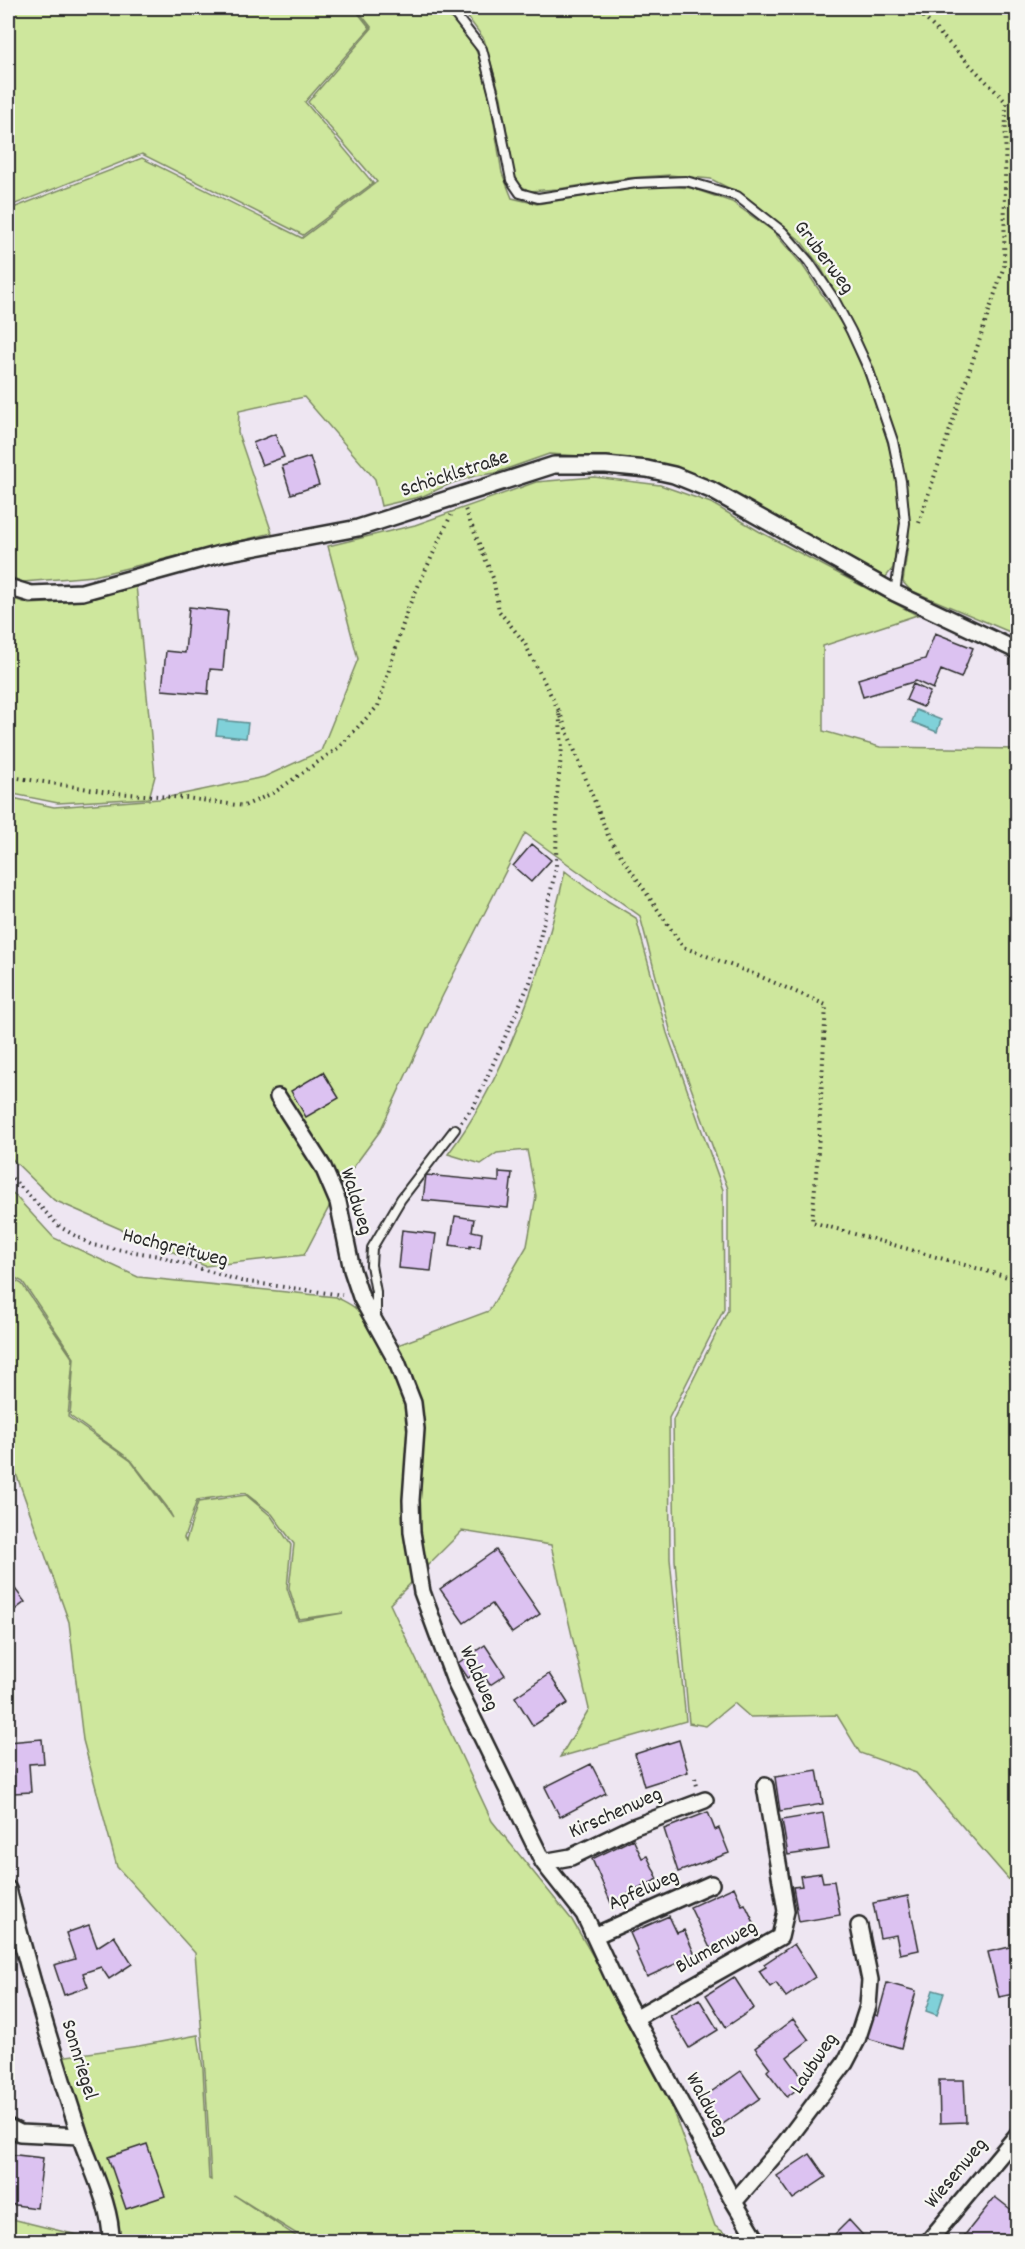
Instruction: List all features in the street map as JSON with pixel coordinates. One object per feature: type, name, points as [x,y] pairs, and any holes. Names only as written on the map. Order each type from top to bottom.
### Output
[{"type":"street","name":"Schöcklstraße","points":[[8,587],[31,594],[82,592],[220,554],[358,528],[554,465],[606,465],[647,469],[674,475],[711,490],[896,593],[1017,651]]},
{"type":"street","name":"Waldweg","points":[[278,1097],[323,1167],[338,1202],[352,1270],[361,1297],[397,1362],[413,1402],[416,1429],[411,1500],[412,1532],[423,1592],[456,1684],[543,1862],[584,1914],[635,2018],[734,2202],[758,2241]]},
{"type":"street","name":"Blumenweg","points":[[635,2018],[780,1937],[786,1911],[765,1786]]},
{"type":"street","name":"Kirschenweg","points":[[543,1862],[571,1857],[633,1827],[705,1800]]},
{"type":"street","name":"Apfelweg","points":[[594,1936],[711,1884]]},
{"type":"street","name":"Sonnriegel","points":[[9,1897],[80,2136],[112,2225],[111,2241]]},
{"type":"street","name":"Laubweg","points":[[734,2202],[785,2143],[845,2063],[856,2040],[868,2006],[870,1980],[859,1926]]},
{"type":"street","points":[[8,2127],[20,2133],[80,2136]]},
{"type":"street","name":"Wiesenweg","points":[[928,2241],[1017,2134]]},
{"type":"lane","name":"Gruberweg","points":[[450,8],[482,48],[511,180],[520,193],[538,198],[636,183],[686,182],[737,196],[783,232],[810,262],[851,331],[868,368],[893,441],[901,481],[905,523],[896,593]]},
{"type":"lane","points":[[376,1323],[376,1292],[371,1265],[372,1248],[401,1198],[455,1129]]},
{"type":"path","points":[[915,8],[1006,102],[1004,266],[918,525]]},
{"type":"path","points":[[460,495],[493,578],[499,611],[524,642],[559,711],[609,838],[683,947],[826,1005],[812,1222],[1017,1278]]},
{"type":"path","points":[[8,773],[18,778],[115,793],[186,798],[244,806],[275,792],[338,748],[378,706],[408,608],[460,495]]},
{"type":"path","points":[[455,1129],[474,1106],[530,982],[556,868],[557,794],[562,747],[559,711]]},
{"type":"path","name":"Hochgreitweg","points":[[8,1174],[60,1227],[92,1245],[159,1256],[241,1281],[361,1297]]},
{"type":"green space","points":[[8,8],[354,8],[370,28],[305,102],[373,183],[303,235],[142,154],[8,207]]},
{"type":"green space","points":[[356,8],[444,8],[470,36],[479,58],[490,99],[502,173],[512,198],[537,204],[657,185],[691,188],[732,202],[773,231],[803,266],[847,332],[877,405],[896,472],[900,521],[893,568],[885,578],[878,578],[693,475],[630,459],[549,454],[495,473],[452,483],[423,496],[381,506],[375,479],[304,397],[239,411],[238,433],[272,533],[94,576],[23,582],[8,576],[8,210],[142,158],[302,238],[377,182],[308,102],[372,28]]},
{"type":"green space","points":[[461,8],[1017,8],[1017,635],[910,590],[903,582],[909,537],[905,482],[899,451],[880,387],[859,337],[820,266],[800,240],[746,197],[711,179],[669,175],[529,191],[518,184],[513,170],[501,98],[484,39]]},
{"type":"green space","points":[[594,477],[660,485],[711,503],[762,533],[917,615],[823,646],[823,731],[880,747],[1017,749],[1017,1889],[916,1773],[860,1753],[837,1715],[750,1717],[734,1703],[706,1726],[689,1723],[675,1560],[673,1420],[728,1310],[728,1189],[671,1033],[640,916],[525,833],[442,997],[380,1131],[341,1184],[304,1255],[205,1266],[54,1200],[8,1155],[8,797],[54,807],[159,799],[264,777],[321,751],[358,659],[328,546],[415,525],[536,482]]},
{"type":"green space","points":[[136,585],[155,776],[149,798],[58,803],[8,793],[8,597],[29,604],[80,601]]},
{"type":"green space","points":[[565,871],[588,889],[636,918],[667,1033],[723,1190],[724,1309],[669,1418],[670,1559],[686,1721],[560,1757],[589,1709],[551,1545],[462,1531],[422,1571],[415,1514],[419,1434],[395,1346],[489,1311],[527,1246],[536,1196],[527,1150],[497,1153],[481,1164],[448,1154],[488,1090],[521,1019],[546,944]]},
{"type":"green space","points":[[8,1188],[54,1238],[138,1277],[336,1297],[352,1306],[365,1318],[388,1355],[409,1408],[413,1581],[390,1604],[492,1821],[572,1920],[597,1963],[670,2103],[715,2226],[736,2241],[308,2241],[234,2195],[303,2241],[118,2241],[59,2057],[198,2035],[203,2069],[209,2179],[211,2180],[195,1953],[117,1867],[83,1740],[69,1622],[8,1451],[8,1276],[22,1284],[73,1359],[68,1417],[131,1461],[173,1518],[131,1460],[70,1416],[74,1358],[23,1282],[8,1274]],"holes":[[[245,1493],[272,1514],[294,1544],[289,1588],[299,1619],[343,1613],[298,1621],[287,1588],[291,1545],[271,1516],[246,1495],[198,1502],[186,1541],[184,1538],[197,1500]]]},
{"type":"green space","points":[[8,2218],[85,2237],[91,2241],[8,2241]]},
{"type":"water","points":[[916,710],[941,720],[937,732],[912,722]]},
{"type":"water","points":[[218,720],[248,723],[246,738],[216,735]]},
{"type":"water","points":[[933,1990],[944,1993],[937,2015],[926,2011]]},
{"type":"building","points":[[275,434],[284,457],[262,465],[253,443]]},
{"type":"building","points":[[310,457],[319,485],[291,494],[282,466]]},
{"type":"building","points":[[189,607],[228,611],[223,670],[210,669],[208,694],[162,690],[166,651],[185,653]]},
{"type":"building","points":[[935,633],[973,648],[961,678],[941,670],[933,689],[916,681],[863,697],[858,679],[925,659]]},
{"type":"building","points":[[913,684],[930,692],[923,707],[906,700]]},
{"type":"building","points":[[532,844],[551,860],[531,882],[513,866]]},
{"type":"building","points":[[323,1072],[339,1098],[306,1117],[291,1091]]},
{"type":"building","points":[[499,1172],[512,1173],[508,1208],[423,1200],[426,1175],[499,1182]]},
{"type":"building","points":[[455,1216],[474,1219],[472,1231],[482,1233],[480,1247],[450,1245]]},
{"type":"building","points":[[402,1230],[436,1234],[431,1271],[398,1268]]},
{"type":"building","points":[[496,1550],[540,1614],[512,1633],[492,1604],[464,1623],[440,1589]]},
{"type":"building","points":[[8,1582],[25,1602],[8,1615]]},
{"type":"building","points":[[485,1645],[505,1675],[490,1685],[480,1670],[468,1678],[458,1663]]},
{"type":"building","points":[[549,1674],[568,1703],[533,1726],[515,1697]]},
{"type":"building","points":[[42,1739],[44,1763],[29,1764],[31,1792],[14,1793],[12,1765],[8,1766],[8,1742]]},
{"type":"building","points":[[679,1740],[688,1772],[644,1786],[635,1754]]},
{"type":"building","points":[[591,1764],[606,1793],[560,1817],[545,1787]]},
{"type":"building","points":[[817,1770],[823,1804],[780,1811],[775,1777]]},
{"type":"building","points":[[708,1812],[715,1830],[719,1828],[729,1853],[678,1872],[664,1829]]},
{"type":"building","points":[[823,1813],[829,1849],[788,1855],[782,1820]]},
{"type":"building","points":[[633,1839],[642,1858],[647,1856],[658,1879],[611,1903],[592,1859]]},
{"type":"building","points":[[821,1873],[823,1882],[834,1881],[840,1915],[799,1922],[793,1887],[802,1886],[800,1876]]},
{"type":"building","points":[[734,1887],[756,1927],[710,1948],[690,1907]]},
{"type":"building","points":[[908,1896],[919,1950],[900,1954],[896,1935],[880,1938],[873,1903]]},
{"type":"building","points":[[669,1916],[677,1933],[684,1930],[695,1955],[647,1977],[630,1933]]},
{"type":"building","points":[[89,1925],[97,1947],[114,1936],[132,1964],[109,1979],[101,1967],[83,1973],[88,1987],[64,1995],[54,1965],[75,1959],[66,1933]]},
{"type":"building","points":[[794,1944],[815,1977],[786,1997],[776,1983],[770,1987],[759,1971],[766,1967],[764,1964]]},
{"type":"building","points":[[1014,1946],[1018,1962],[1018,1993],[999,1997],[988,1952]]},
{"type":"building","points":[[734,1977],[754,2008],[726,2027],[706,1995]]},
{"type":"building","points":[[887,1983],[916,1991],[901,2048],[867,2038],[873,2014],[878,2016]]},
{"type":"building","points":[[699,1999],[718,2030],[689,2048],[670,2016]]},
{"type":"building","points":[[793,2019],[809,2040],[787,2057],[806,2082],[787,2097],[767,2071],[770,2068],[755,2048]]},
{"type":"building","points":[[741,2071],[760,2098],[720,2126],[701,2099]]},
{"type":"building","points":[[939,2080],[964,2080],[966,2122],[940,2123]]},
{"type":"building","points":[[147,2144],[165,2196],[126,2209],[108,2157]]},
{"type":"building","points":[[8,2154],[43,2158],[37,2208],[8,2204]]},
{"type":"building","points":[[810,2154],[826,2177],[793,2199],[777,2176]]},
{"type":"building","points":[[1018,2164],[1018,2177],[1011,2171]]},
{"type":"building","points":[[995,2197],[1018,2215],[1018,2227],[1006,2242],[971,2242],[964,2236]]},
{"type":"building","points":[[849,2220],[869,2242],[827,2242]]}]
